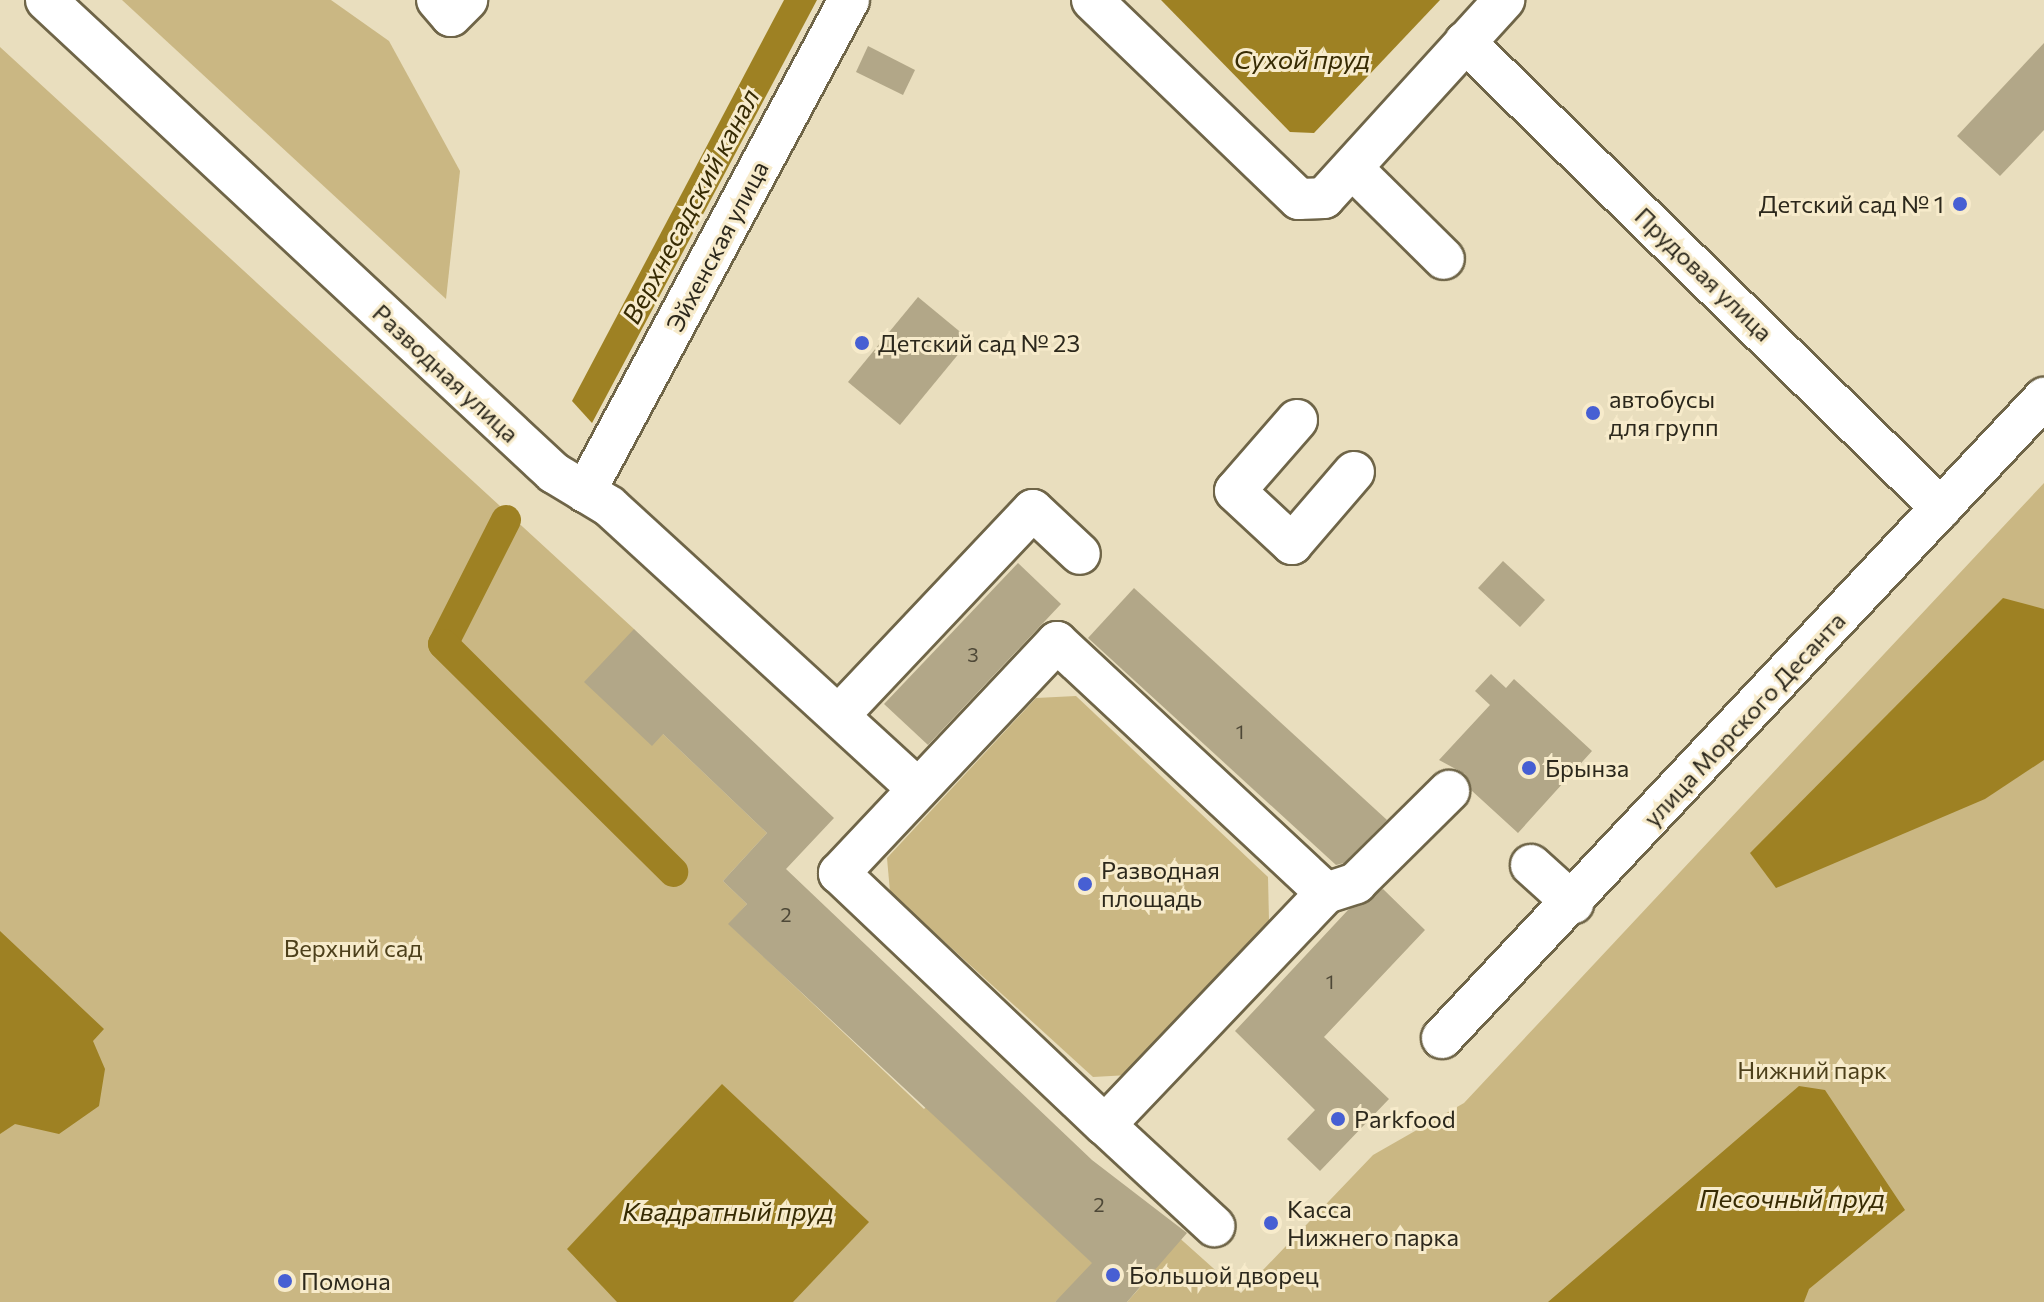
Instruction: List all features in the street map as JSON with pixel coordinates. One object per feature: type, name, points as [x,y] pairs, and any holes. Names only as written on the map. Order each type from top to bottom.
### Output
[{"type":"street","name":"Разводная улица","points":[[46,0],[554,473],[585,492],[918,789]]},
{"type":"street","points":[[437,0],[451,16],[467,0]]},
{"type":"street","name":"Эйхенская улица","points":[[585,492],[849,0]]},
{"type":"street","points":[[1092,0],[1279,187],[1299,199],[1324,198],[1504,0]]},
{"type":"street","name":"Прудовая улица","points":[[1465,42],[1941,508]]},
{"type":"street","points":[[1352,168],[1444,259]]},
{"type":"street","name":"улица Морского Десанта","points":[[1442,1038],[1573,903],[2044,398]]},
{"type":"street","points":[[1297,420],[1235,491],[1292,544],[1354,472]]},
{"type":"street","points":[[848,724],[1033,510],[1080,554]]},
{"type":"street","points":[[1214,1226],[839,873],[1057,642],[1326,893]]},
{"type":"street","points":[[1105,1125],[1326,893],[1367,874],[1449,791]]},
{"type":"street","points":[[1531,865],[1573,903]]},
{"type":"green space","points":[[122,0],[331,0],[389,41],[460,171],[446,299]]},
{"type":"green space","name":"Верхний сад","points":[[0,47],[634,629],[663,734],[767,833],[723,881],[747,904],[729,924],[924,1109],[946,1087],[951,1131],[1096,1266],[1055,1302],[0,1302]]},
{"type":"green space","name":"Нижний парк","points":[[2044,483],[2044,1302],[1127,1302],[1145,1282],[1119,1258],[1156,1217],[1241,1293],[1373,1155],[1464,1103]]},
{"type":"green space","name":"Разводная площадь","points":[[1076,696],[1268,877],[1269,921],[1129,1075],[1093,1077],[890,892],[887,858],[1036,698]]},
{"type":"water","name":"Верхнесадский канал","points":[[784,0],[817,0],[592,423],[572,401]]},
{"type":"water","name":"Сухой пруд","points":[[1161,0],[1440,0],[1314,133],[1290,132]]},
{"type":"water","points":[[2003,598],[2044,609],[2044,760],[1985,799],[1776,888],[1750,853]]},
{"type":"water","points":[[0,931],[104,1029],[93,1041],[105,1069],[99,1106],[59,1134],[15,1124],[0,1134]]},
{"type":"water","name":"Квадратный пруд","points":[[722,1084],[869,1222],[793,1302],[617,1302],[567,1249]]},
{"type":"water","name":"Песочный пруд","points":[[1799,1086],[1825,1090],[1905,1210],[1809,1289],[1804,1302],[1548,1302]]},
{"type":"building","points":[[2044,43],[2044,130],[2000,176],[1957,136]]},
{"type":"building","points":[[868,46],[915,70],[903,95],[856,72]]},
{"type":"building","points":[[918,297],[970,340],[900,425],[848,382]]},
{"type":"building","points":[[1503,561],[1545,600],[1520,627],[1478,588]]},
{"type":"building","points":[[1018,563],[1061,604],[928,745],[884,704]]},
{"type":"building","points":[[1134,588],[1387,820],[1344,863],[1336,865],[1088,638]]},
{"type":"building","points":[[634,629],[834,818],[786,869],[1092,1160],[1187,1233],[1127,1302],[1055,1302],[1092,1263],[728,924],[747,904],[723,881],[767,833],[663,734],[652,746],[584,682]]},
{"type":"building","name":"Брынза","points":[[1491,674],[1506,688],[1514,679],[1592,751],[1518,833],[1471,790],[1465,774],[1439,760],[1490,705],[1475,691]]},
{"type":"building","points":[[1383,889],[1425,930],[1324,1037],[1389,1099],[1320,1171],[1287,1139],[1315,1110],[1235,1031],[1348,910]]},
{"type":"waterway","points":[[506,520],[443,644],[673,872]]},
{"type":"place","name":"Детский сад № 1","points":[[1960,204]]},
{"type":"place","name":"Детский сад № 23","points":[[862,343]]},
{"type":"place","name":"автобусы для групп","points":[[1593,413]]},
{"type":"place","name":"Брынза","points":[[1529,768]]},
{"type":"place","name":"Разводная площадь","points":[[1085,884]]},
{"type":"place","name":"Parkfood","points":[[1338,1119]]},
{"type":"place","name":"Касса Нижнего парка","points":[[1271,1223]]},
{"type":"place","name":"Большой дворец","points":[[1113,1275]]},
{"type":"place","name":"Помона","points":[[285,1281]]}]
